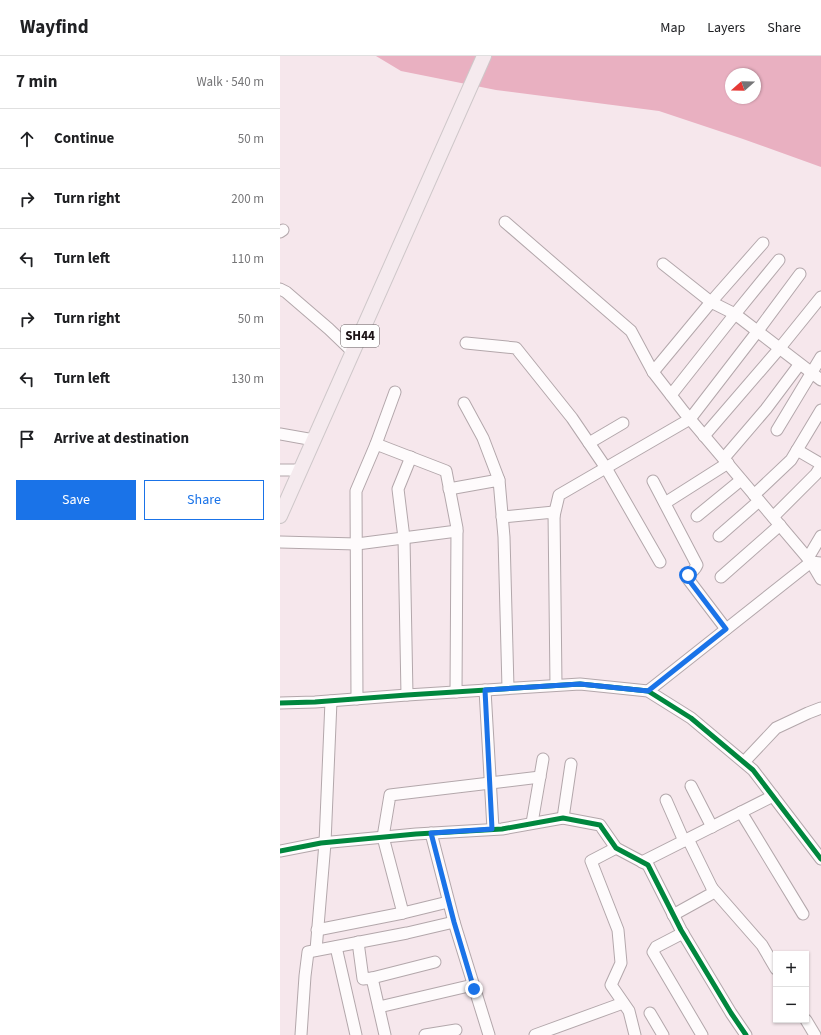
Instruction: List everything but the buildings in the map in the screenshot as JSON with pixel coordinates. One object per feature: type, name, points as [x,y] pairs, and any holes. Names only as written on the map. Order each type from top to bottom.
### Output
[{"type":"main road","name":"SH44","points":[[281,512],[484,56]]},
{"type":"street","points":[[505,222],[631,331],[653,372],[704,436],[776,521],[813,561],[821,579]]},
{"type":"street","points":[[653,372],[762,243]]},
{"type":"street","points":[[671,395],[779,260]]},
{"type":"street","points":[[663,264],[711,302],[735,314],[811,374],[821,380]]},
{"type":"street","points":[[556,685],[554,516],[559,495],[690,419],[800,274]]},
{"type":"street","points":[[280,289],[286,292],[353,352]]},
{"type":"street","points":[[704,436],[779,349],[821,297]]},
{"type":"street","points":[[466,343],[516,348],[572,418],[606,468],[660,562]]},
{"type":"street","points":[[777,430],[821,357]]},
{"type":"street","points":[[665,503],[726,461],[799,364]]},
{"type":"street","points":[[357,699],[356,491],[376,444],[395,392]]},
{"type":"street","points":[[464,403],[483,438],[499,480],[504,537],[508,688]]},
{"type":"street","points":[[719,536],[757,498],[791,460],[821,410]]},
{"type":"street","points":[[589,443],[624,423]]},
{"type":"street","points":[[280,434],[314,440]]},
{"type":"street","points":[[376,444],[446,471],[457,528],[456,692]]},
{"type":"street","points":[[721,577],[776,521],[816,474],[821,465],[797,450]]},
{"type":"street","points":[[407,695],[404,538],[398,489],[411,457]]},
{"type":"street","points":[[280,470],[300,470]]},
{"type":"street","points":[[449,489],[499,480]]},
{"type":"street","points":[[697,516],[742,480]]},
{"type":"street","points":[[653,481],[698,565],[697,568],[688,575],[688,579],[726,629]]},
{"type":"street","points":[[502,517],[554,512],[554,516]]},
{"type":"street","points":[[280,542],[357,544],[457,531]]},
{"type":"street","points":[[648,691],[813,561],[821,536]]},
{"type":"street","points":[[280,703],[331,701],[580,684],[648,691],[691,718],[753,770],[821,859]]},
{"type":"street","points":[[485,690],[492,829]]},
{"type":"street","points":[[316,950],[325,843],[331,701]]},
{"type":"street","points":[[744,762],[776,728],[821,708]]},
{"type":"street","points":[[532,823],[543,759]]},
{"type":"street","points":[[563,818],[571,764]]},
{"type":"street","points":[[403,913],[383,837],[390,795],[540,777]]},
{"type":"street","points":[[691,786],[712,826]]},
{"type":"street","points":[[642,862],[773,796]]},
{"type":"street","points":[[666,800],[712,888],[762,945],[773,964]]},
{"type":"street","points":[[741,812],[803,914]]},
{"type":"street","points":[[280,851],[325,843],[383,837],[502,829],[563,818],[600,825],[616,848],[648,865],[673,915],[731,1013],[746,1035]]},
{"type":"street","points":[[431,833],[448,902],[489,1035]]},
{"type":"street","points":[[616,848],[591,861],[618,930],[621,963],[611,985],[629,1011],[636,1035]]},
{"type":"street","points":[[673,915],[711,894],[713,892],[712,888]]},
{"type":"street","points":[[318,930],[403,913],[448,902]]},
{"type":"street","points":[[301,1035],[308,952],[407,933],[454,922]]},
{"type":"street","points":[[683,932],[656,947],[653,952],[702,1035]]},
{"type":"street","points":[[358,942],[367,978],[379,1007],[385,1035]]},
{"type":"street","points":[[336,946],[356,1035]]},
{"type":"street","points":[[344,983],[435,962]]},
{"type":"street","points":[[379,1007],[473,985]]},
{"type":"street","points":[[535,1035],[623,1003]]},
{"type":"street","points":[[650,1013],[663,1035]]},
{"type":"street","points":[[808,1023],[815,1035],[821,1032]]},
{"type":"street","points":[[425,1035],[456,1030]]},
{"type":"shaded area","points":[[376,56],[821,56],[821,167],[659,111],[496,90],[401,71]]},
{"type":"cycle path","points":[[280,703],[315,702],[580,684],[648,691],[691,718],[753,770],[821,859]]},
{"type":"cycle path","points":[[280,851],[321,843],[416,834],[502,829],[563,818],[600,825],[616,848],[648,865],[681,930],[746,1035]]},
{"type":"route","points":[[474,989],[454,922],[431,833],[492,829],[485,690],[580,684],[648,691],[726,629],[688,579],[688,575]]}]
